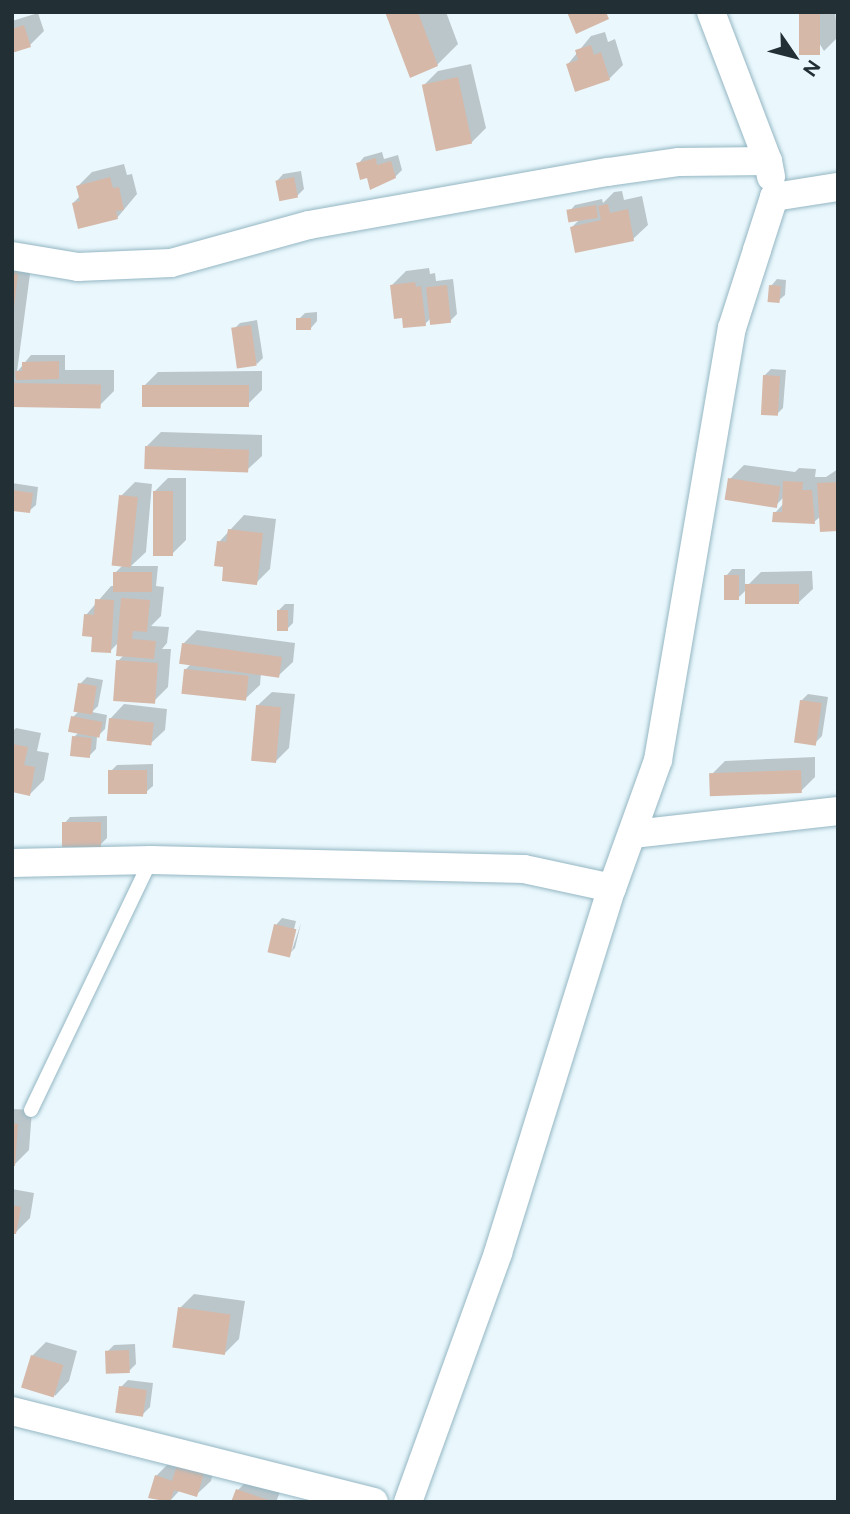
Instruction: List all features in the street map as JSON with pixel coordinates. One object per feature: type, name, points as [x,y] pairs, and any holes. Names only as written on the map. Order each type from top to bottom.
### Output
[{"type":"street","points":[[408,1502],[498,1253],[612,888],[658,760],[732,328],[774,197],[768,161],[711,12]]},
{"type":"street","points":[[12,256],[78,267],[171,263],[309,225],[608,172],[679,162],[768,161]]},
{"type":"street","points":[[774,197],[838,187]]},
{"type":"street","points":[[633,834],[838,811]]},
{"type":"street","points":[[12,863],[151,860],[524,869],[612,888]]},
{"type":"street","points":[[12,1411],[374,1502]]},
{"type":"lane","points":[[31,1110],[151,860]]},
{"type":"building","points":[[385,12],[418,12],[438,66],[410,78]]},
{"type":"building","points":[[567,12],[606,12],[609,19],[576,34]]},
{"type":"building","points":[[799,12],[820,12],[820,55],[799,55]]},
{"type":"building","points":[[24,25],[31,47],[12,53],[12,29]]},
{"type":"building","points":[[591,45],[594,55],[601,52],[610,80],[575,92],[566,64],[578,60],[575,50]]},
{"type":"building","points":[[458,77],[472,144],[436,151],[422,85]]},
{"type":"building","points":[[376,158],[377,165],[391,161],[396,178],[370,190],[367,178],[360,180],[356,163]]},
{"type":"building","points":[[110,177],[113,188],[119,187],[124,210],[116,211],[118,219],[78,229],[72,203],[80,201],[76,186]]},
{"type":"building","points":[[294,177],[298,198],[279,201],[275,181]]},
{"type":"building","points":[[608,204],[610,213],[628,209],[634,241],[575,253],[570,227],[601,220],[598,206]]},
{"type":"building","points":[[596,205],[598,218],[568,223],[566,210]]},
{"type":"building","points":[[12,272],[18,273],[14,308],[12,308]]},
{"type":"building","points":[[415,282],[416,287],[421,286],[426,326],[403,328],[402,318],[394,319],[390,285]]},
{"type":"building","points":[[447,285],[451,323],[430,325],[426,287]]},
{"type":"building","points":[[769,285],[781,286],[779,303],[768,302]]},
{"type":"building","points":[[296,318],[311,318],[311,330],[296,330]]},
{"type":"building","points":[[251,325],[257,366],[237,368],[231,328]]},
{"type":"building","points":[[59,361],[59,379],[16,380],[15,371],[22,371],[22,362]]},
{"type":"building","points":[[763,375],[780,376],[778,416],[761,415]]},
{"type":"building","points":[[13,383],[101,385],[101,409],[13,407]]},
{"type":"building","points":[[142,385],[249,385],[249,407],[142,407]]},
{"type":"building","points":[[145,446],[249,450],[248,473],[144,469]]},
{"type":"building","points":[[728,478],[780,486],[777,508],[725,500]]},
{"type":"building","points":[[783,481],[803,482],[802,490],[812,490],[815,524],[772,522],[773,512],[782,512]]},
{"type":"building","points":[[838,482],[838,531],[820,532],[817,483]]},
{"type":"building","points":[[12,490],[33,493],[30,513],[12,511]]},
{"type":"building","points":[[153,491],[173,491],[173,556],[153,556]]},
{"type":"building","points":[[119,495],[138,497],[130,568],[112,566]]},
{"type":"building","points":[[228,529],[263,533],[257,585],[222,581],[223,567],[214,566],[217,541],[226,542]]},
{"type":"building","points":[[113,572],[152,572],[152,592],[113,592]]},
{"type":"building","points":[[724,575],[739,575],[739,600],[724,600]]},
{"type":"building","points":[[745,584],[799,584],[799,604],[745,604]]},
{"type":"building","points":[[121,598],[150,600],[147,632],[133,631],[132,639],[156,641],[154,659],[116,656]]},
{"type":"building","points":[[95,599],[114,600],[111,653],[91,652],[92,637],[82,636],[84,614],[94,615]]},
{"type":"building","points":[[277,610],[288,610],[288,631],[277,631]]},
{"type":"building","points":[[182,643],[282,657],[279,678],[179,664]]},
{"type":"building","points":[[116,660],[158,663],[155,704],[113,701]]},
{"type":"building","points":[[184,669],[249,676],[246,701],[181,694]]},
{"type":"building","points":[[78,683],[97,686],[92,715],[73,712]]},
{"type":"building","points":[[800,700],[822,703],[816,746],[794,743]]},
{"type":"building","points":[[256,705],[281,707],[276,763],[251,761]]},
{"type":"building","points":[[71,716],[102,722],[99,738],[68,732]]},
{"type":"building","points":[[109,718],[154,723],[151,746],[107,741]]},
{"type":"building","points":[[72,736],[92,738],[90,758],[70,756]]},
{"type":"building","points":[[12,744],[28,747],[24,765],[35,767],[30,796],[12,792]]},
{"type":"building","points":[[108,770],[147,770],[147,794],[108,794]]},
{"type":"building","points":[[801,770],[802,793],[710,796],[709,773]]},
{"type":"building","points":[[62,822],[101,822],[101,847],[62,847]]},
{"type":"building","points":[[274,924],[296,929],[290,957],[267,952]]},
{"type":"building","points":[[12,1123],[18,1124],[15,1166],[12,1166]]},
{"type":"building","points":[[12,1205],[21,1207],[16,1234],[12,1234]]},
{"type":"building","points":[[178,1307],[230,1314],[225,1355],[172,1348]]},
{"type":"building","points":[[129,1350],[130,1373],[106,1374],[105,1351]]},
{"type":"building","points":[[31,1355],[64,1365],[54,1397],[21,1388]]},
{"type":"building","points":[[119,1386],[147,1390],[143,1417],[115,1413]]},
{"type":"building","points":[[178,1462],[205,1470],[197,1497],[174,1490],[170,1502],[148,1498],[155,1475],[172,1481]]},
{"type":"building","points":[[236,1489],[271,1501],[271,1502],[231,1502]]}]
